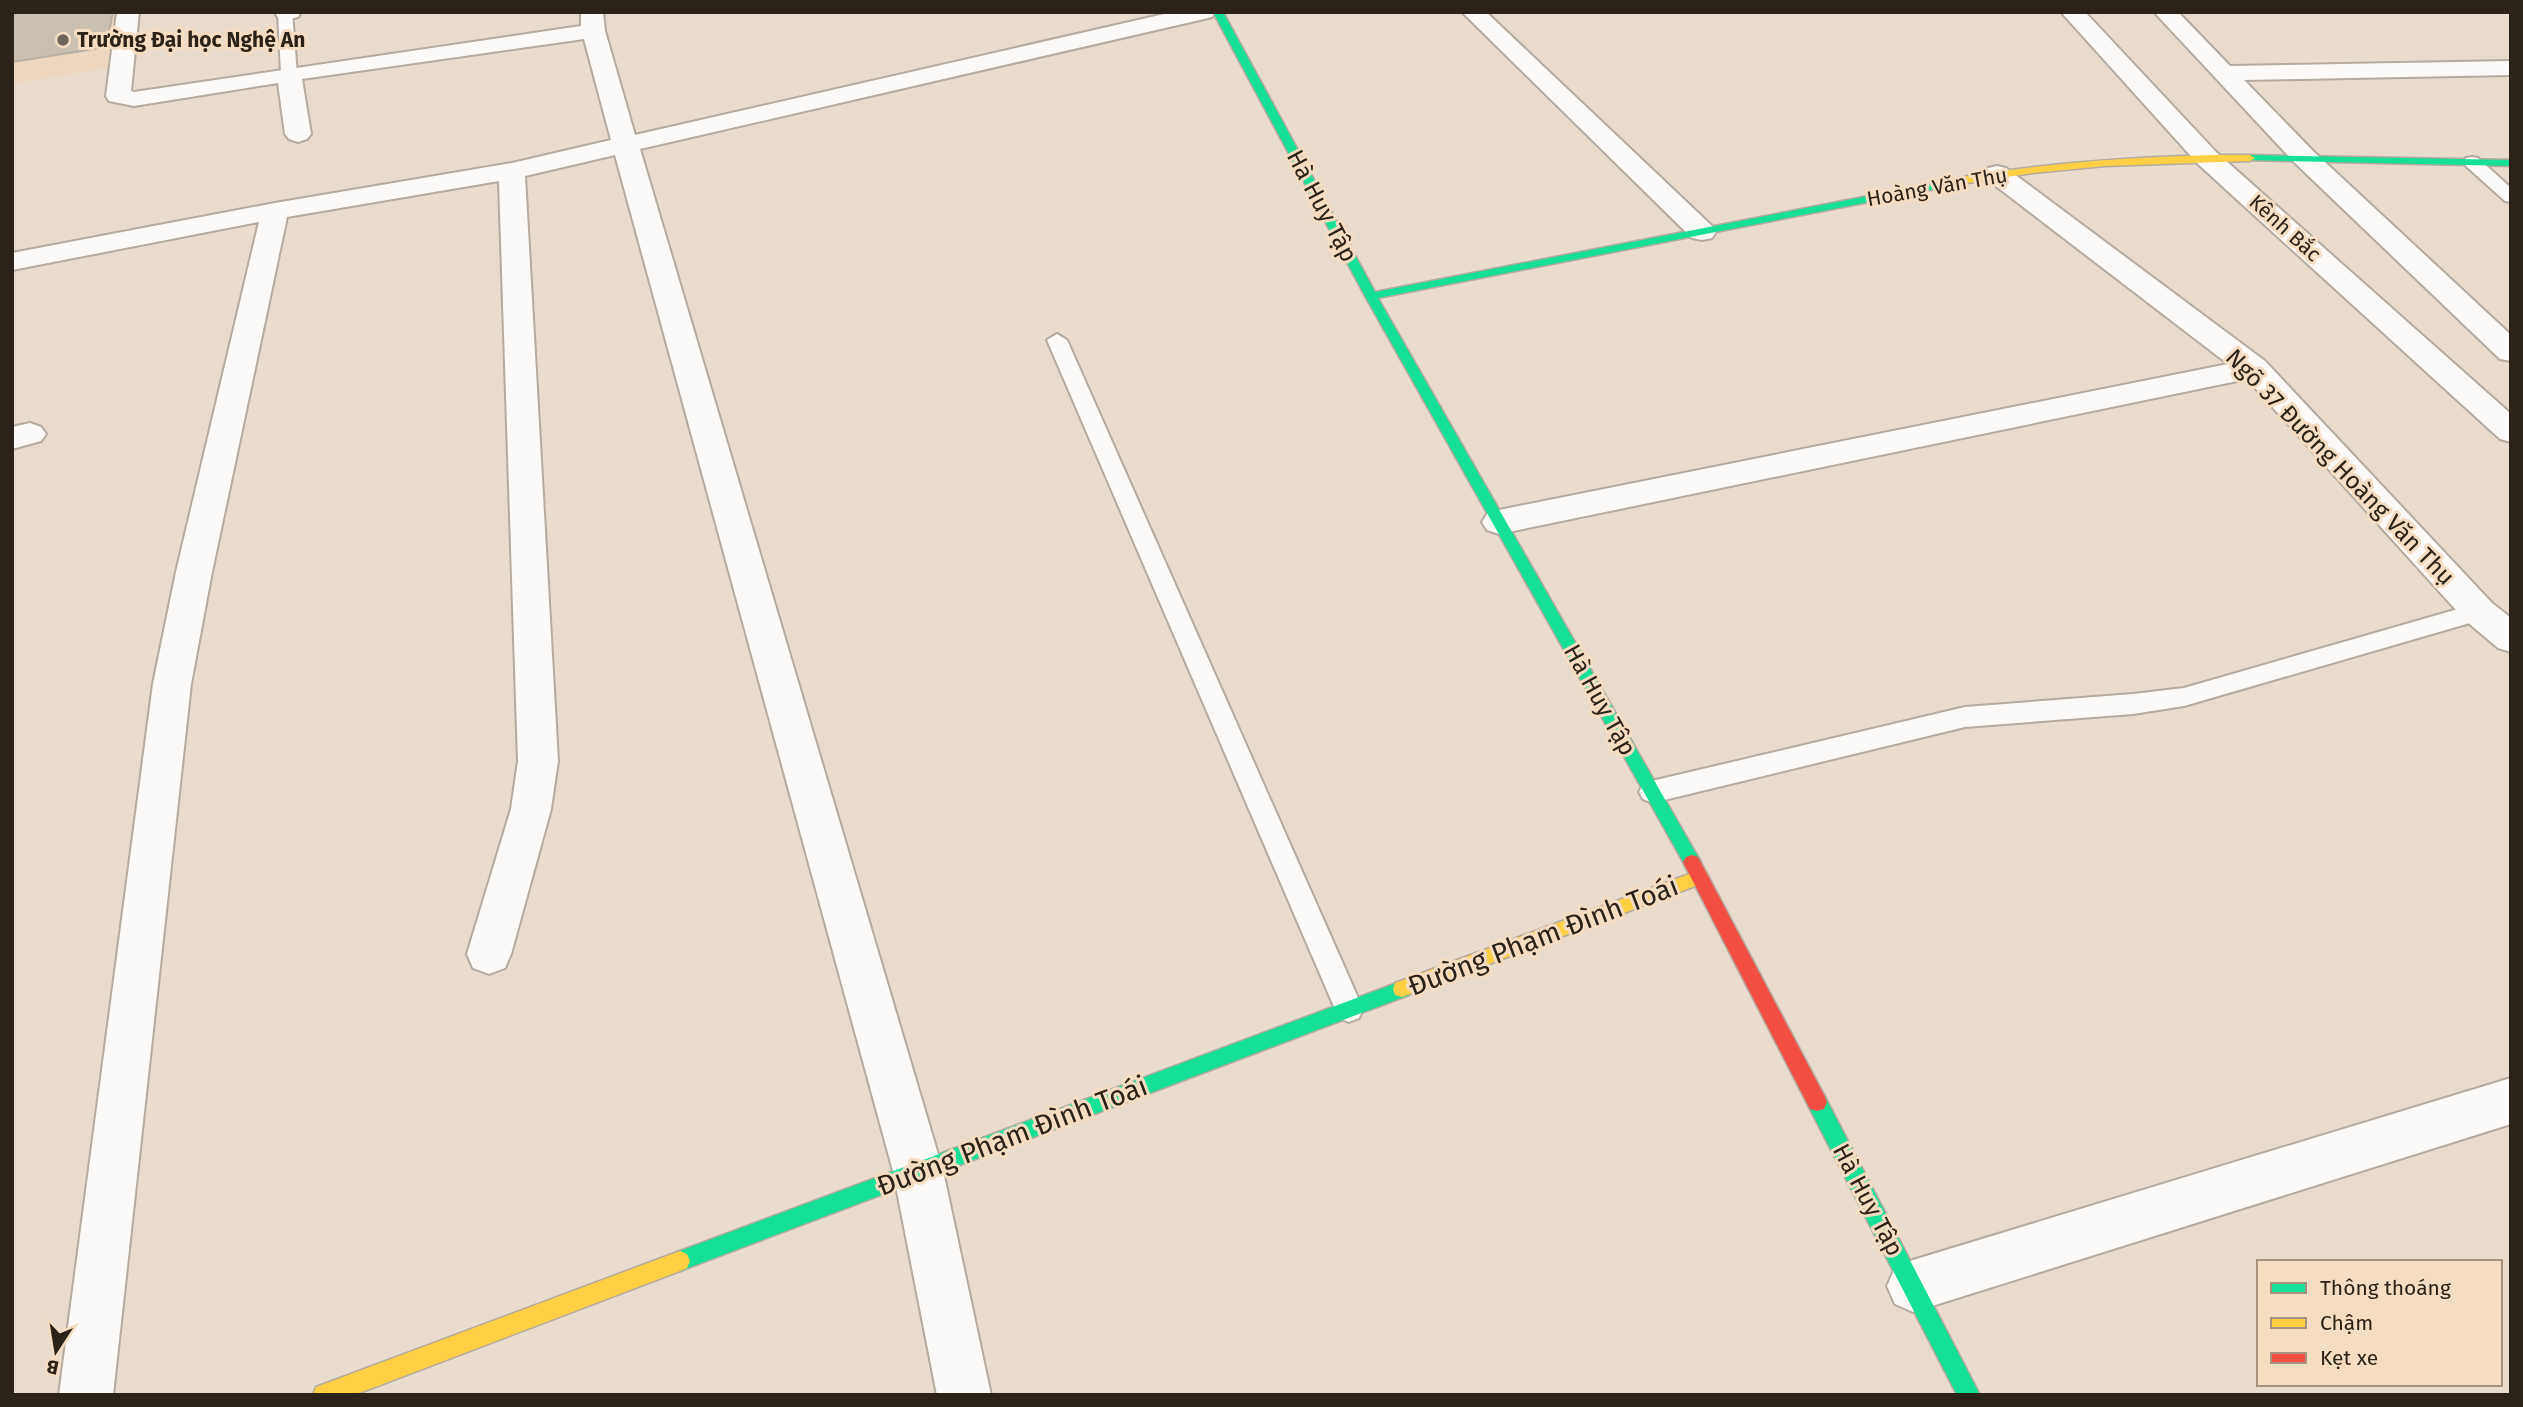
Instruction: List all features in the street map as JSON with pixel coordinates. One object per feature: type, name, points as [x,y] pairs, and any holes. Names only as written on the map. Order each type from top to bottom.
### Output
[{"type":"street","points":[[128,12],[118,96],[134,99],[593,21],[918,1171],[964,1395]]},
{"type":"street","points":[[12,262],[275,211],[512,170],[628,146],[1204,12]]},
{"type":"street","points":[[1218,13],[1224,12]]},
{"type":"street","points":[[1473,12],[1702,232]]},
{"type":"street","name":"Kênh Bắc","points":[[2071,12],[2207,158],[2511,432]]},
{"type":"street","points":[[2165,12],[2304,157],[2511,352]]},
{"type":"street","name":"Hà Huy Tập","points":[[1218,13],[1371,296],[1700,877],[1969,1395]]},
{"type":"street","points":[[2223,73],[2511,68]]},
{"type":"street","points":[[289,74],[298,134]]},
{"type":"street","name":"Hoàng Văn Thụ","points":[[1371,296],[1997,174],[2125,162],[2207,158],[2304,157],[2511,163]]},
{"type":"street","points":[[489,954],[531,809],[538,761],[512,170]]},
{"type":"street","name":"Ngõ 37 Đường Hoàng Văn Thụ","points":[[1997,174],[2254,369],[2479,612],[2511,638]]},
{"type":"street","points":[[86,1395],[172,684],[194,572],[275,211]]},
{"type":"street","points":[[1499,522],[2254,369]]},
{"type":"street","name":"Đường Phạm Đình Toái","points":[[324,1395],[1700,877]]},
{"type":"street","points":[[1913,1286],[2511,1101]]},
{"type":"lane","points":[[287,12],[289,74]]},
{"type":"lane","points":[[2472,162],[2511,197]]},
{"type":"lane","points":[[1057,340],[1349,1009]]},
{"type":"lane","points":[[1652,792],[1965,717],[2133,704],[2184,697],[2479,612]]},
{"type":"shaded area","name":"Trường Đại học Nghệ An","points":[[12,12],[120,12],[107,68],[12,84]]},
{"type":"building","name":"Trường Đại học Nghệ An","points":[[12,12],[113,12],[106,47],[12,62]]},
{"type":"traffic: fast","points":[[1218,12],[1371,296],[1692,862]]},
{"type":"traffic: fast","points":[[2250,158],[2511,163]]},
{"type":"traffic: fast","points":[[1371,296],[1961,181]]},
{"type":"traffic: fast","points":[[680,1261],[1402,989]]},
{"type":"traffic: fast","points":[[1817,1102],[1969,1395]]},
{"type":"traffic: slow","points":[[1961,181],[2105,163],[2250,158]]},
{"type":"traffic: slow","points":[[1402,989],[1700,877]]},
{"type":"traffic: slow","points":[[324,1395],[680,1261]]},
{"type":"traffic: jam","points":[[1692,862],[1817,1102]]},
{"type":"place","name":"Trường Đại học Nghệ An","points":[[63,40]]}]
